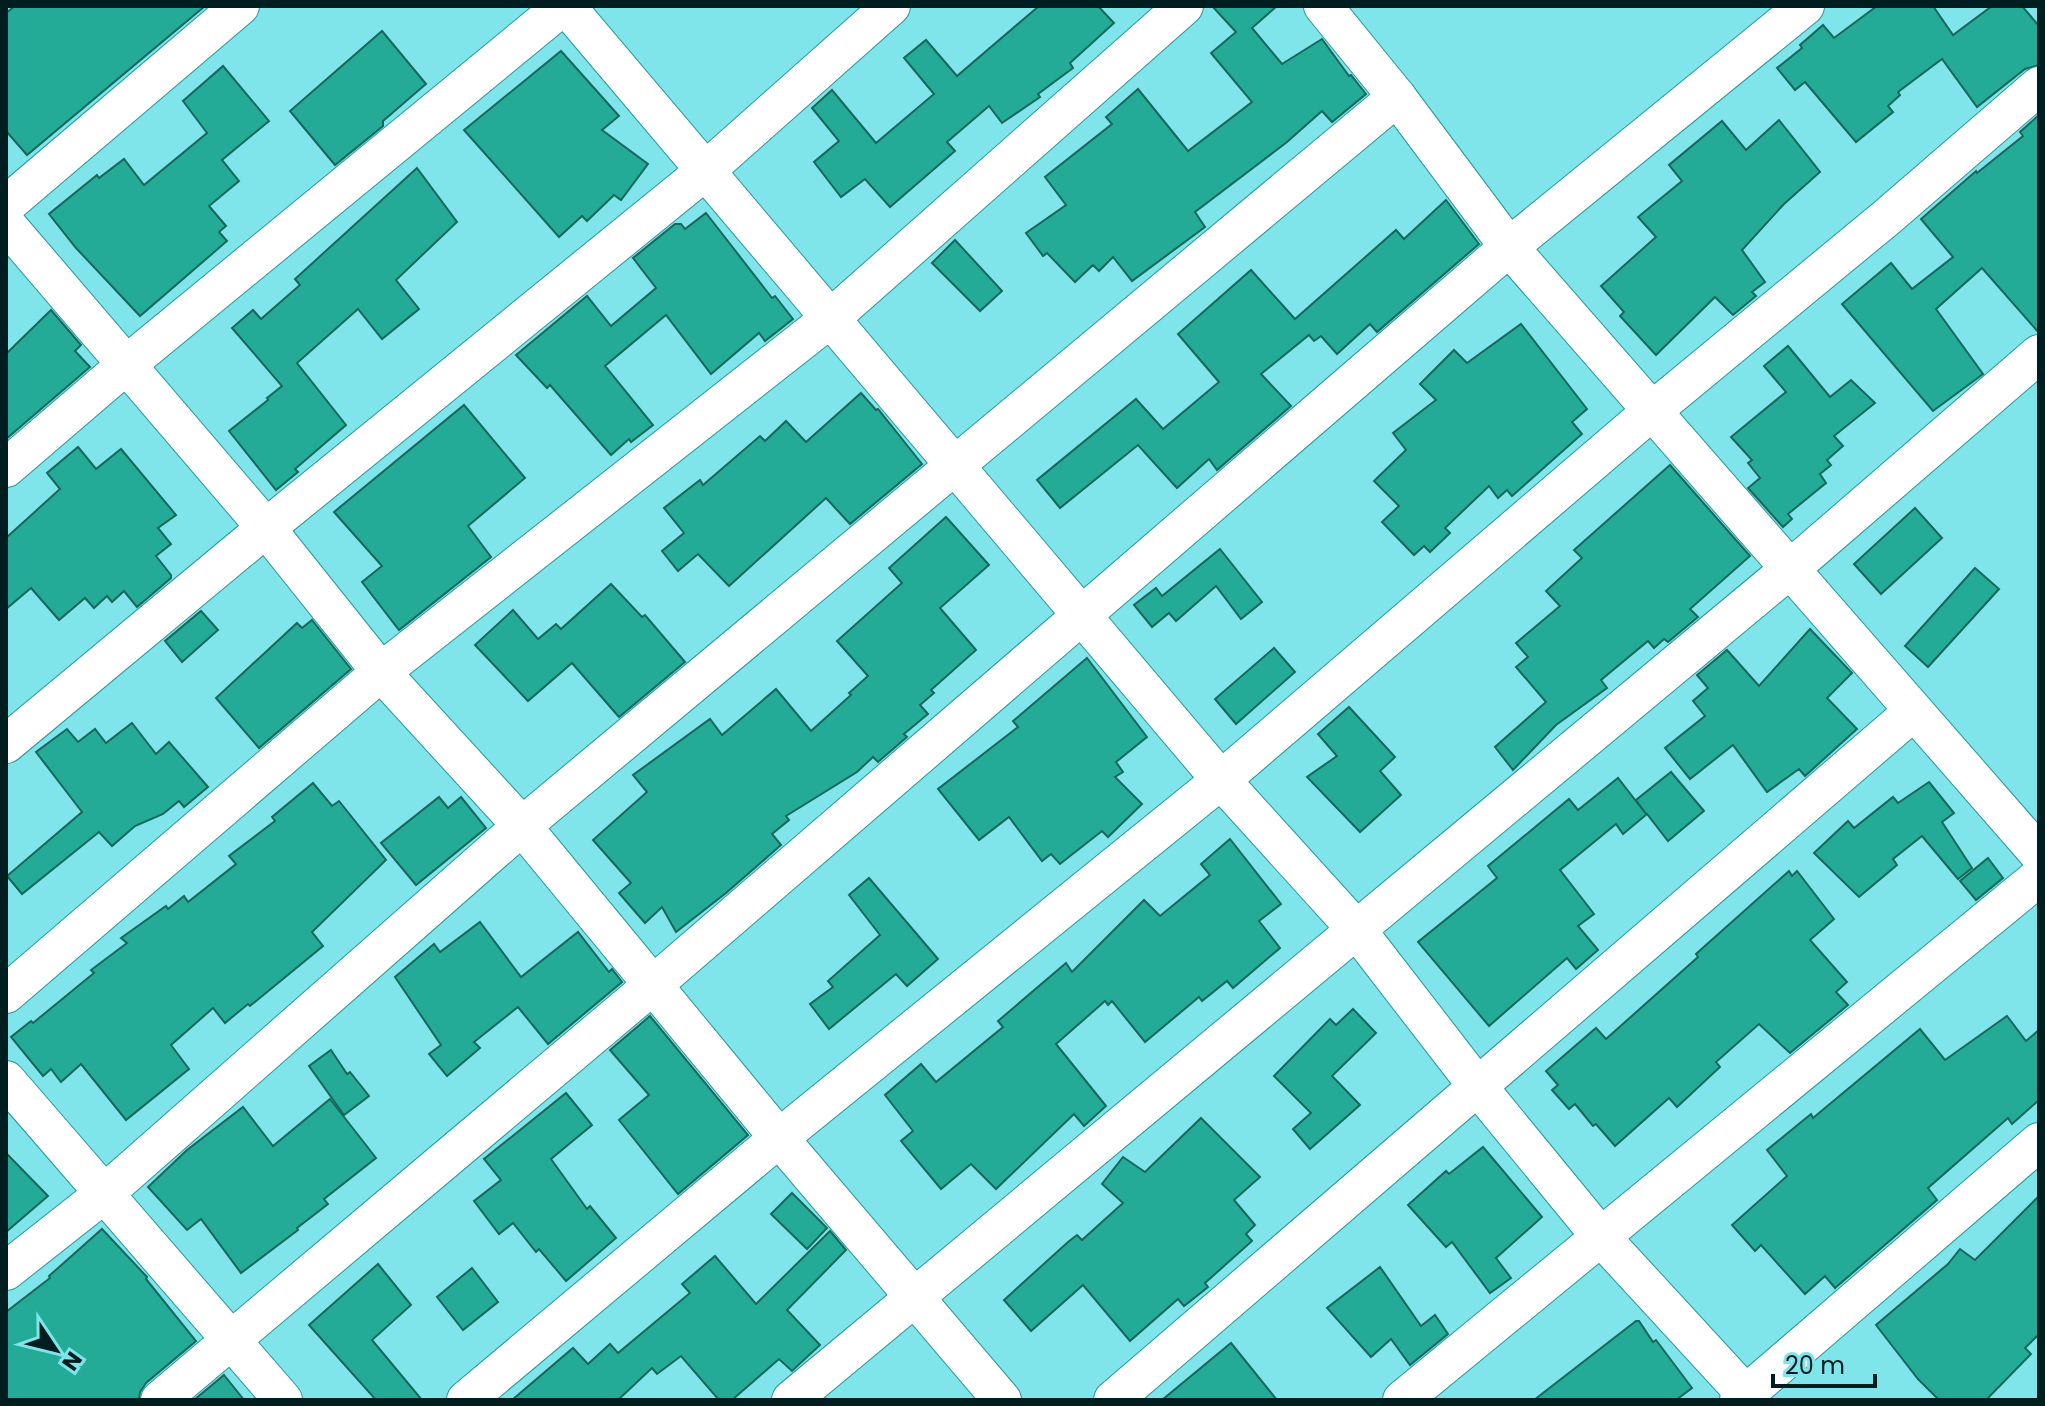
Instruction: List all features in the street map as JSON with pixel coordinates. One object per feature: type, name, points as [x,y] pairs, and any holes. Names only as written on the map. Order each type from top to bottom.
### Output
[{"type":"street","points":[[6,205],[240,6]]},
{"type":"street","points":[[6,468],[126,365],[565,6],[704,172],[832,317],[953,465],[1221,780],[1356,929],[1478,1087],[1601,1237],[1745,1398],[2039,1142]]},
{"type":"street","points":[[6,744],[704,172],[891,6]]},
{"type":"street","points":[[6,994],[381,672],[832,317],[1184,6]]},
{"type":"street","points":[[1323,6],[1397,97],[1509,247],[2039,854]]},
{"type":"street","points":[[160,1400],[654,984],[1509,247],[1805,6]]},
{"type":"street","points":[[466,1400],[779,1138],[1221,780],[1652,411],[1886,218],[2039,86]]},
{"type":"street","points":[[6,1271],[105,1193],[522,826],[1397,97]]},
{"type":"street","points":[[6,224],[266,528],[381,672],[522,826],[779,1138],[1002,1400]]},
{"type":"street","points":[[791,1400],[1790,569],[2039,354]]},
{"type":"street","points":[[1113,1400],[1914,711]]},
{"type":"street","points":[[1402,1400],[2039,877]]},
{"type":"street","points":[[6,1080],[283,1400]]},
{"type":"building","points":[[15,6],[205,6],[27,155],[6,131],[6,13]]},
{"type":"building","points":[[1039,6],[1098,6],[1114,23],[1070,63],[1073,68],[1038,94],[1040,97],[1002,123],[989,106],[947,142],[955,151],[890,207],[865,179],[841,197],[814,162],[839,141],[812,108],[832,90],[876,143],[934,94],[904,58],[926,40],[957,76]]},
{"type":"building","points":[[1212,6],[1277,6],[1252,28],[1282,64],[1322,39],[1366,94],[1332,122],[1322,111],[1287,142],[1195,212],[1205,227],[1132,281],[1113,257],[1099,271],[1093,265],[1075,282],[1047,253],[1043,256],[1026,233],[1066,205],[1045,177],[1112,124],[1106,117],[1138,89],[1188,151],[1252,102],[1211,53],[1236,32]]},
{"type":"building","points":[[1877,6],[1933,6],[1953,35],[1992,6],[2022,6],[2039,26],[2039,65],[2025,69],[1977,107],[1942,59],[1898,92],[1900,95],[1888,106],[1893,112],[1856,142],[1805,82],[1795,90],[1777,68],[1802,48],[1800,45],[1823,25],[1834,38]]},
{"type":"building","points":[[382,31],[426,84],[383,121],[383,126],[335,165],[290,111]]},
{"type":"building","points":[[561,51],[619,116],[602,130],[648,164],[621,200],[614,195],[587,221],[582,216],[559,237],[464,130]]},
{"type":"building","points":[[223,66],[269,121],[222,160],[239,181],[209,206],[226,226],[219,232],[227,241],[140,316],[76,248],[49,214],[97,175],[99,178],[124,159],[144,185],[207,133],[183,101]]},
{"type":"building","points":[[2039,115],[2039,333],[1982,268],[1936,309],[1983,374],[1933,411],[1842,304],[1891,263],[1912,289],[1953,257],[1921,219],[1976,171],[2023,136],[2020,132]]},
{"type":"building","points":[[1779,120],[1820,172],[1784,204],[1742,250],[1765,282],[1752,292],[1756,296],[1733,315],[1715,297],[1656,355],[1620,316],[1624,312],[1601,286],[1656,237],[1638,217],[1682,181],[1669,165],[1722,121],[1746,150]]},
{"type":"building","points":[[417,168],[457,222],[396,280],[419,309],[382,339],[358,309],[297,363],[346,425],[295,469],[298,472],[276,490],[229,431],[282,386],[232,328],[253,310],[261,319],[300,285],[295,279]]},
{"type":"building","points":[[1446,200],[1479,244],[1377,332],[1370,324],[1337,354],[1321,336],[1314,341],[1309,335],[1261,374],[1291,406],[1217,470],[1209,459],[1177,488],[1138,445],[1060,508],[1037,480],[1136,399],[1163,429],[1219,382],[1178,334],[1251,270],[1295,319],[1396,230],[1404,239]]},
{"type":"building","points":[[706,213],[772,298],[775,296],[793,319],[765,341],[759,333],[711,374],[666,315],[605,366],[653,425],[631,442],[629,439],[611,455],[550,385],[547,388],[516,355],[587,296],[611,326],[656,288],[633,258],[675,224],[681,224],[685,229]]},
{"type":"building","points":[[955,240],[1002,291],[980,311],[932,263]]},
{"type":"building","points":[[51,310],[81,345],[75,351],[90,367],[6,439],[6,354]]},
{"type":"building","points":[[1521,324],[1587,409],[1572,422],[1582,434],[1512,496],[1507,490],[1498,498],[1489,486],[1445,528],[1450,533],[1430,552],[1424,546],[1414,555],[1382,522],[1399,506],[1374,481],[1406,450],[1393,433],[1436,400],[1420,384],[1454,350],[1467,363]]},
{"type":"building","points":[[1788,346],[1830,397],[1851,380],[1875,403],[1834,436],[1843,446],[1827,460],[1831,465],[1820,474],[1826,483],[1788,514],[1792,519],[1783,527],[1748,488],[1760,478],[1748,463],[1752,460],[1731,437],[1786,392],[1764,366]]},
{"type":"building","points":[[861,393],[878,409],[922,464],[850,524],[826,498],[729,586],[698,554],[678,571],[662,551],[684,533],[664,508],[700,480],[703,485],[760,436],[765,441],[786,421],[806,442]]},
{"type":"building","points":[[464,405],[525,478],[468,526],[491,557],[399,630],[362,582],[382,566],[334,512]]},
{"type":"building","points":[[78,447],[96,469],[121,449],[176,515],[158,528],[171,544],[156,556],[171,578],[137,607],[124,591],[112,602],[107,596],[94,608],[85,598],[59,620],[31,588],[6,609],[6,538],[60,489],[47,473]]},
{"type":"building","points":[[1670,465],[1750,556],[1690,609],[1698,617],[1668,642],[1664,639],[1654,648],[1648,641],[1601,680],[1607,688],[1556,725],[1513,770],[1495,747],[1546,702],[1516,667],[1528,657],[1516,643],[1560,606],[1546,591],[1582,558],[1574,550]]},
{"type":"building","points":[[1915,508],[1942,538],[1881,594],[1854,564]]},
{"type":"building","points":[[946,517],[989,565],[940,608],[976,650],[931,690],[934,693],[920,705],[928,714],[904,734],[907,737],[878,762],[873,757],[857,772],[786,816],[789,820],[772,834],[781,845],[726,893],[676,932],[662,907],[645,923],[619,893],[631,883],[593,840],[647,792],[633,775],[710,719],[722,735],[776,689],[811,731],[868,676],[837,641],[902,583],[889,568]]},
{"type":"building","points":[[1220,549],[1262,602],[1241,619],[1216,586],[1176,621],[1169,613],[1152,627],[1134,605],[1156,588],[1162,596]]},
{"type":"building","points":[[1975,568],[1999,589],[1928,667],[1905,646]]},
{"type":"building","points":[[611,584],[642,617],[645,615],[685,662],[619,717],[572,663],[528,701],[475,645],[513,610],[538,639],[556,624],[561,629]]},
{"type":"building","points":[[201,611],[218,630],[182,662],[165,641]]},
{"type":"building","points":[[312,620],[351,669],[259,748],[216,698],[297,623],[302,628]]},
{"type":"building","points":[[1810,629],[1852,673],[1827,698],[1857,729],[1805,776],[1799,769],[1767,792],[1733,745],[1690,779],[1665,748],[1705,716],[1693,701],[1708,688],[1697,675],[1727,650],[1759,686]]},
{"type":"building","points":[[1274,648],[1295,672],[1236,724],[1215,699]]},
{"type":"building","points":[[1087,658],[1147,737],[1116,762],[1123,772],[1115,777],[1142,804],[1108,837],[1102,831],[1060,864],[1051,854],[1042,861],[1009,817],[979,840],[938,789],[1018,727],[1013,721]]},
{"type":"building","points":[[1349,707],[1395,757],[1380,771],[1401,795],[1360,832],[1307,777],[1337,756],[1318,734]]},
{"type":"building","points":[[132,723],[156,754],[169,742],[208,787],[184,807],[179,801],[163,814],[135,826],[112,846],[99,832],[22,894],[7,876],[82,812],[36,752],[67,729],[78,742],[95,729],[106,743]]},
{"type":"building","points":[[1671,772],[1704,811],[1668,841],[1647,814],[1623,834],[1616,824],[1560,870],[1594,914],[1578,926],[1598,950],[1576,969],[1567,958],[1489,1026],[1418,942],[1497,878],[1488,866],[1569,799],[1578,810],[1618,778],[1646,814],[1636,800]]},
{"type":"building","points":[[1929,782],[1954,813],[1942,822],[1972,868],[1958,879],[1922,836],[1893,859],[1897,865],[1859,897],[1814,853],[1848,821],[1854,828],[1893,797],[1898,803]]},
{"type":"building","points":[[313,783],[332,806],[339,801],[386,860],[312,932],[323,946],[225,1023],[213,1008],[171,1045],[189,1069],[126,1120],[81,1064],[61,1082],[51,1069],[43,1076],[11,1037],[94,973],[91,970],[127,943],[121,938],[184,896],[188,902],[236,864],[229,856],[275,821],[272,817]]},
{"type":"building","points":[[439,797],[448,808],[461,797],[486,828],[416,885],[381,843]]},
{"type":"building","points":[[1230,839],[1281,904],[1259,921],[1280,948],[1233,988],[1227,981],[1202,1001],[1199,997],[1145,1042],[1112,1001],[1108,1005],[1105,1001],[1056,1044],[1106,1106],[1084,1126],[1074,1114],[996,1189],[971,1164],[941,1189],[901,1141],[913,1131],[885,1095],[921,1064],[936,1082],[1003,1027],[998,1021],[1066,963],[1072,972],[1144,900],[1160,916],[1210,875],[1201,864]]},
{"type":"building","points":[[1988,858],[2003,878],[1976,900],[1960,881]]},
{"type":"building","points":[[1789,871],[1792,876],[1797,871],[1834,919],[1810,940],[1847,982],[1836,992],[1848,1005],[1790,1053],[1759,1024],[1716,1062],[1720,1067],[1677,1107],[1669,1098],[1615,1146],[1575,1104],[1569,1109],[1552,1090],[1558,1085],[1546,1071],[1596,1028],[1606,1039]]},
{"type":"building","points":[[869,878],[938,959],[907,986],[896,974],[829,1029],[810,1004],[833,987],[828,981],[880,935],[849,895]]},
{"type":"building","points":[[480,922],[521,977],[578,932],[609,972],[612,969],[622,982],[548,1044],[518,1007],[474,1042],[480,1048],[447,1076],[429,1054],[441,1045],[395,977],[434,944],[440,952]]},
{"type":"building","points":[[1353,1009],[1376,1033],[1332,1076],[1360,1105],[1310,1149],[1293,1129],[1311,1113],[1274,1076],[1330,1019],[1336,1025]]},
{"type":"building","points":[[650,1016],[748,1135],[678,1194],[619,1120],[649,1095],[610,1050]]},
{"type":"building","points":[[2007,1016],[2026,1041],[2039,1030],[2039,1100],[2012,1124],[2008,1118],[1928,1188],[1937,1200],[1835,1288],[1825,1276],[1805,1294],[1761,1245],[1755,1251],[1732,1225],[1787,1176],[1767,1150],[1811,1114],[1813,1118],[1920,1029],[1945,1060]]},
{"type":"building","points":[[331,1050],[347,1074],[350,1072],[369,1096],[344,1115],[309,1066]]},
{"type":"building","points":[[566,1093],[592,1125],[551,1159],[587,1209],[590,1206],[616,1238],[566,1281],[539,1249],[536,1252],[513,1223],[499,1234],[474,1201],[501,1180],[484,1159]]},
{"type":"building","points":[[330,1099],[376,1158],[324,1199],[328,1204],[298,1230],[241,1273],[201,1219],[187,1230],[148,1187],[187,1150],[243,1107],[273,1146]]},
{"type":"building","points":[[1201,1118],[1260,1177],[1234,1200],[1255,1225],[1246,1234],[1252,1241],[1205,1283],[1208,1287],[1184,1306],[1178,1299],[1130,1341],[1083,1285],[1031,1331],[1004,1300],[1068,1242],[1077,1235],[1082,1240],[1123,1203],[1102,1184],[1123,1157],[1145,1172]]},
{"type":"building","points":[[1483,1147],[1542,1217],[1496,1258],[1511,1278],[1490,1293],[1452,1242],[1446,1247],[1408,1205],[1446,1171],[1449,1174]]},
{"type":"building","points":[[6,1153],[48,1196],[6,1232]]},
{"type":"building","points":[[792,1193],[827,1228],[807,1249],[771,1214]]},
{"type":"building","points":[[2039,1196],[2039,1334],[2025,1348],[2031,1354],[1986,1400],[1939,1400],[1918,1379],[1876,1325],[1948,1264],[1960,1249],[1975,1260]]},
{"type":"building","points":[[102,1229],[147,1277],[196,1341],[146,1383],[139,1400],[6,1400],[6,1312],[50,1278]]},
{"type":"building","points":[[830,1231],[846,1250],[787,1310],[820,1345],[792,1371],[779,1359],[732,1400],[719,1400],[681,1356],[657,1374],[652,1368],[618,1400],[512,1400],[573,1348],[588,1364],[610,1344],[618,1353],[690,1293],[682,1284],[715,1256],[756,1304]]},
{"type":"building","points":[[378,1264],[411,1305],[372,1340],[422,1400],[376,1400],[309,1325]]},
{"type":"building","points":[[1380,1267],[1421,1326],[1435,1315],[1448,1334],[1410,1365],[1391,1339],[1371,1357],[1327,1308]]},
{"type":"building","points":[[472,1268],[498,1302],[463,1330],[437,1297]]},
{"type":"building","points":[[1636,1321],[1653,1342],[1656,1340],[1692,1388],[1676,1400],[1534,1400]]},
{"type":"building","points":[[1231,1343],[1277,1400],[1162,1400]]},
{"type":"building","points":[[224,1375],[244,1400],[194,1400]]}]
